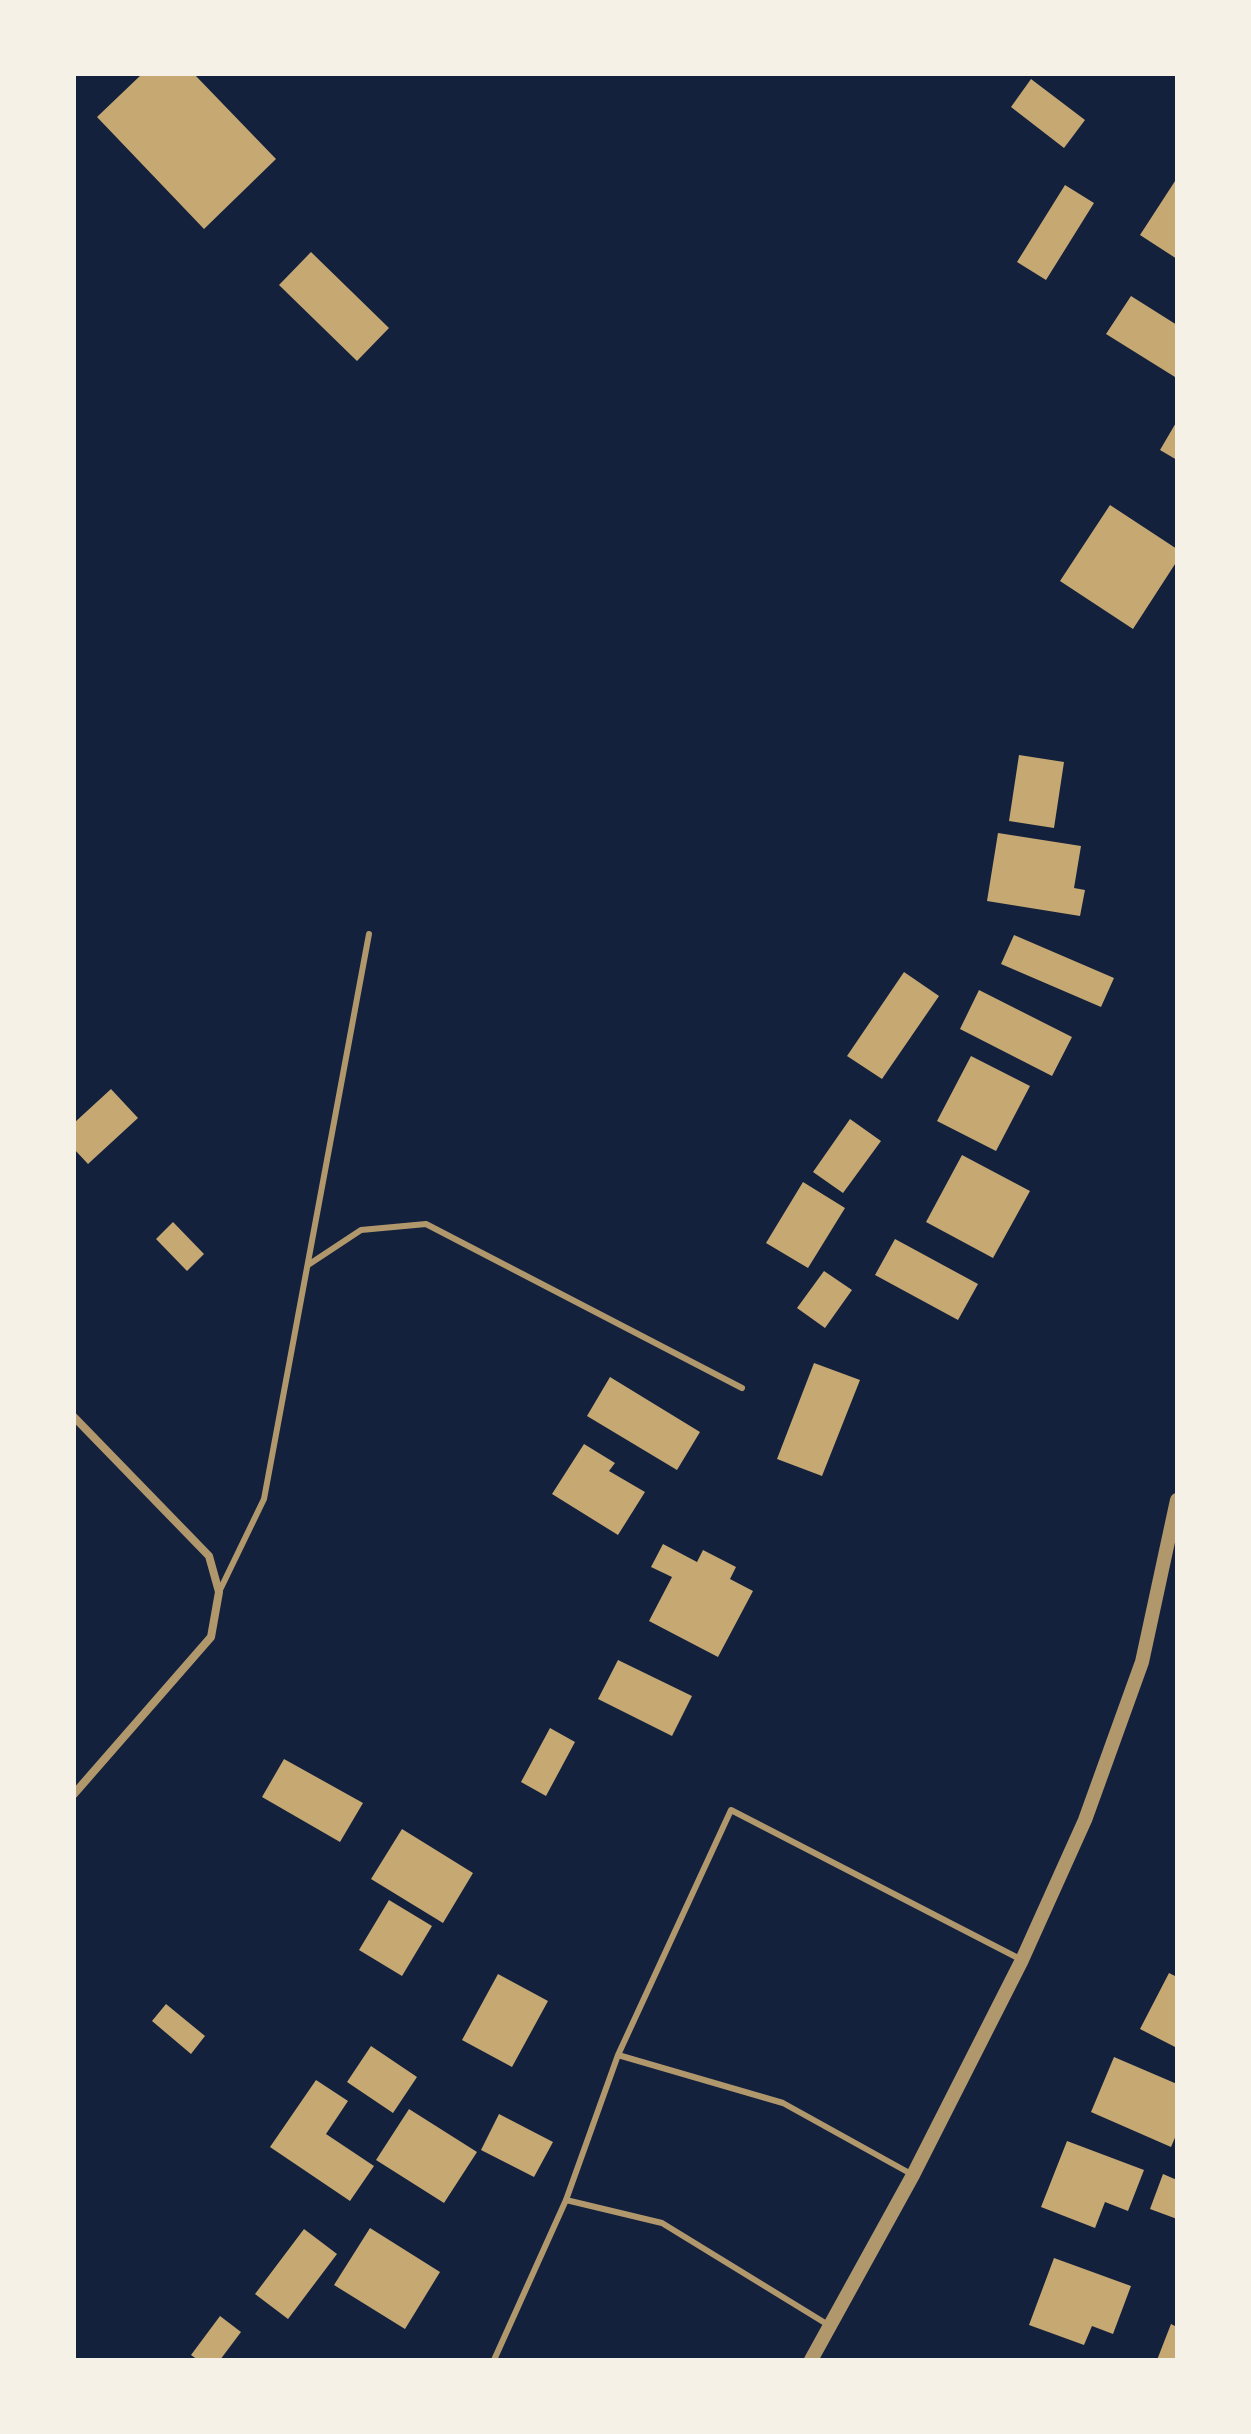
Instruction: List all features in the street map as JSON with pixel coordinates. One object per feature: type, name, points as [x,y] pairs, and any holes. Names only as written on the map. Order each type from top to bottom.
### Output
[{"type":"street","points":[[74,1417],[209,1556],[219,1592],[211,1637],[74,1794]]},
{"type":"street","points":[[811,2360],[913,2175],[1022,1960],[1085,1820],[1142,1662],[1177,1500]]},
{"type":"lane","points":[[219,1592],[264,1499],[369,934]]},
{"type":"lane","points":[[308,1265],[361,1230],[426,1224],[742,1388]]},
{"type":"lane","points":[[494,2360],[566,2200],[618,2055],[731,1810],[1022,1960]]},
{"type":"lane","points":[[618,2055],[783,2103],[913,2175]]},
{"type":"lane","points":[[566,2200],[662,2223],[830,2326]]},
{"type":"building","points":[[142,74],[194,74],[276,159],[204,229],[97,117]]},
{"type":"building","points":[[1031,79],[1085,120],[1064,148],[1011,107]]},
{"type":"building","points":[[1177,178],[1177,259],[1140,235]]},
{"type":"building","points":[[1065,185],[1094,203],[1046,280],[1017,262]]},
{"type":"building","points":[[311,252],[389,328],[357,361],[279,285]]},
{"type":"building","points":[[1131,296],[1177,325],[1175,377],[1106,334]]},
{"type":"building","points":[[1177,421],[1177,460],[1160,450]]},
{"type":"building","points":[[1110,505],[1177,549],[1177,561],[1133,629],[1060,581]]},
{"type":"building","points":[[1019,755],[1064,762],[1054,828],[1009,821]]},
{"type":"building","points":[[998,833],[1081,846],[1074,888],[1085,890],[1080,916],[987,901]]},
{"type":"building","points":[[1014,935],[1114,978],[1101,1007],[1001,964]]},
{"type":"building","points":[[904,972],[939,996],[882,1079],[847,1056]]},
{"type":"building","points":[[979,990],[1072,1037],[1052,1076],[960,1029]]},
{"type":"building","points":[[971,1056],[1030,1086],[996,1151],[937,1121]]},
{"type":"building","points":[[111,1089],[138,1118],[88,1164],[74,1149],[74,1123]]},
{"type":"building","points":[[850,1119],[881,1141],[843,1193],[813,1172]]},
{"type":"building","points":[[962,1155],[1030,1191],[993,1258],[926,1222]]},
{"type":"building","points":[[803,1182],[845,1208],[808,1268],[766,1243]]},
{"type":"building","points":[[173,1222],[204,1254],[187,1271],[156,1239]]},
{"type":"building","points":[[895,1239],[978,1284],[958,1320],[875,1275]]},
{"type":"building","points":[[824,1271],[852,1290],[825,1328],[797,1308]]},
{"type":"building","points":[[814,1363],[860,1380],[822,1476],[777,1459]]},
{"type":"building","points":[[610,1377],[700,1432],[677,1470],[587,1416]]},
{"type":"building","points":[[584,1444],[615,1463],[609,1471],[645,1492],[618,1535],[552,1494]]},
{"type":"building","points":[[663,1544],[697,1562],[703,1550],[736,1567],[730,1579],[753,1591],[718,1657],[649,1621],[672,1577],[651,1567]]},
{"type":"building","points":[[618,1660],[692,1696],[672,1736],[598,1699]]},
{"type":"building","points":[[550,1728],[575,1742],[546,1796],[521,1782]]},
{"type":"building","points":[[284,1759],[363,1803],[340,1842],[262,1797]]},
{"type":"building","points":[[402,1829],[473,1873],[443,1923],[371,1879]]},
{"type":"building","points":[[389,1900],[432,1926],[402,1976],[359,1950]]},
{"type":"building","points":[[1169,1973],[1177,1977],[1177,2048],[1140,2029]]},
{"type":"building","points":[[498,1974],[548,2001],[512,2067],[462,2040]]},
{"type":"building","points":[[166,2004],[205,2036],[191,2054],[152,2021]]},
{"type":"building","points":[[371,2046],[417,2077],[393,2113],[347,2082]]},
{"type":"building","points":[[1114,2057],[1177,2084],[1177,2133],[1171,2147],[1091,2112]]},
{"type":"building","points":[[316,2080],[348,2101],[326,2134],[374,2166],[350,2201],[270,2147]]},
{"type":"building","points":[[409,2109],[477,2152],[444,2203],[376,2160]]},
{"type":"building","points":[[499,2114],[553,2142],[534,2177],[481,2150]]},
{"type":"building","points":[[1067,2141],[1144,2170],[1128,2211],[1105,2202],[1095,2228],[1041,2207]]},
{"type":"building","points":[[1163,2174],[1177,2180],[1177,2219],[1150,2209]]},
{"type":"building","points":[[370,2228],[440,2272],[405,2329],[334,2285]]},
{"type":"building","points":[[304,2229],[337,2254],[288,2319],[255,2294]]},
{"type":"building","points":[[1054,2258],[1131,2286],[1113,2334],[1092,2326],[1084,2345],[1029,2325]]},
{"type":"building","points":[[220,2316],[241,2332],[220,2360],[198,2360],[191,2355]]},
{"type":"building","points":[[1171,2324],[1177,2327],[1177,2360],[1157,2360]]}]
